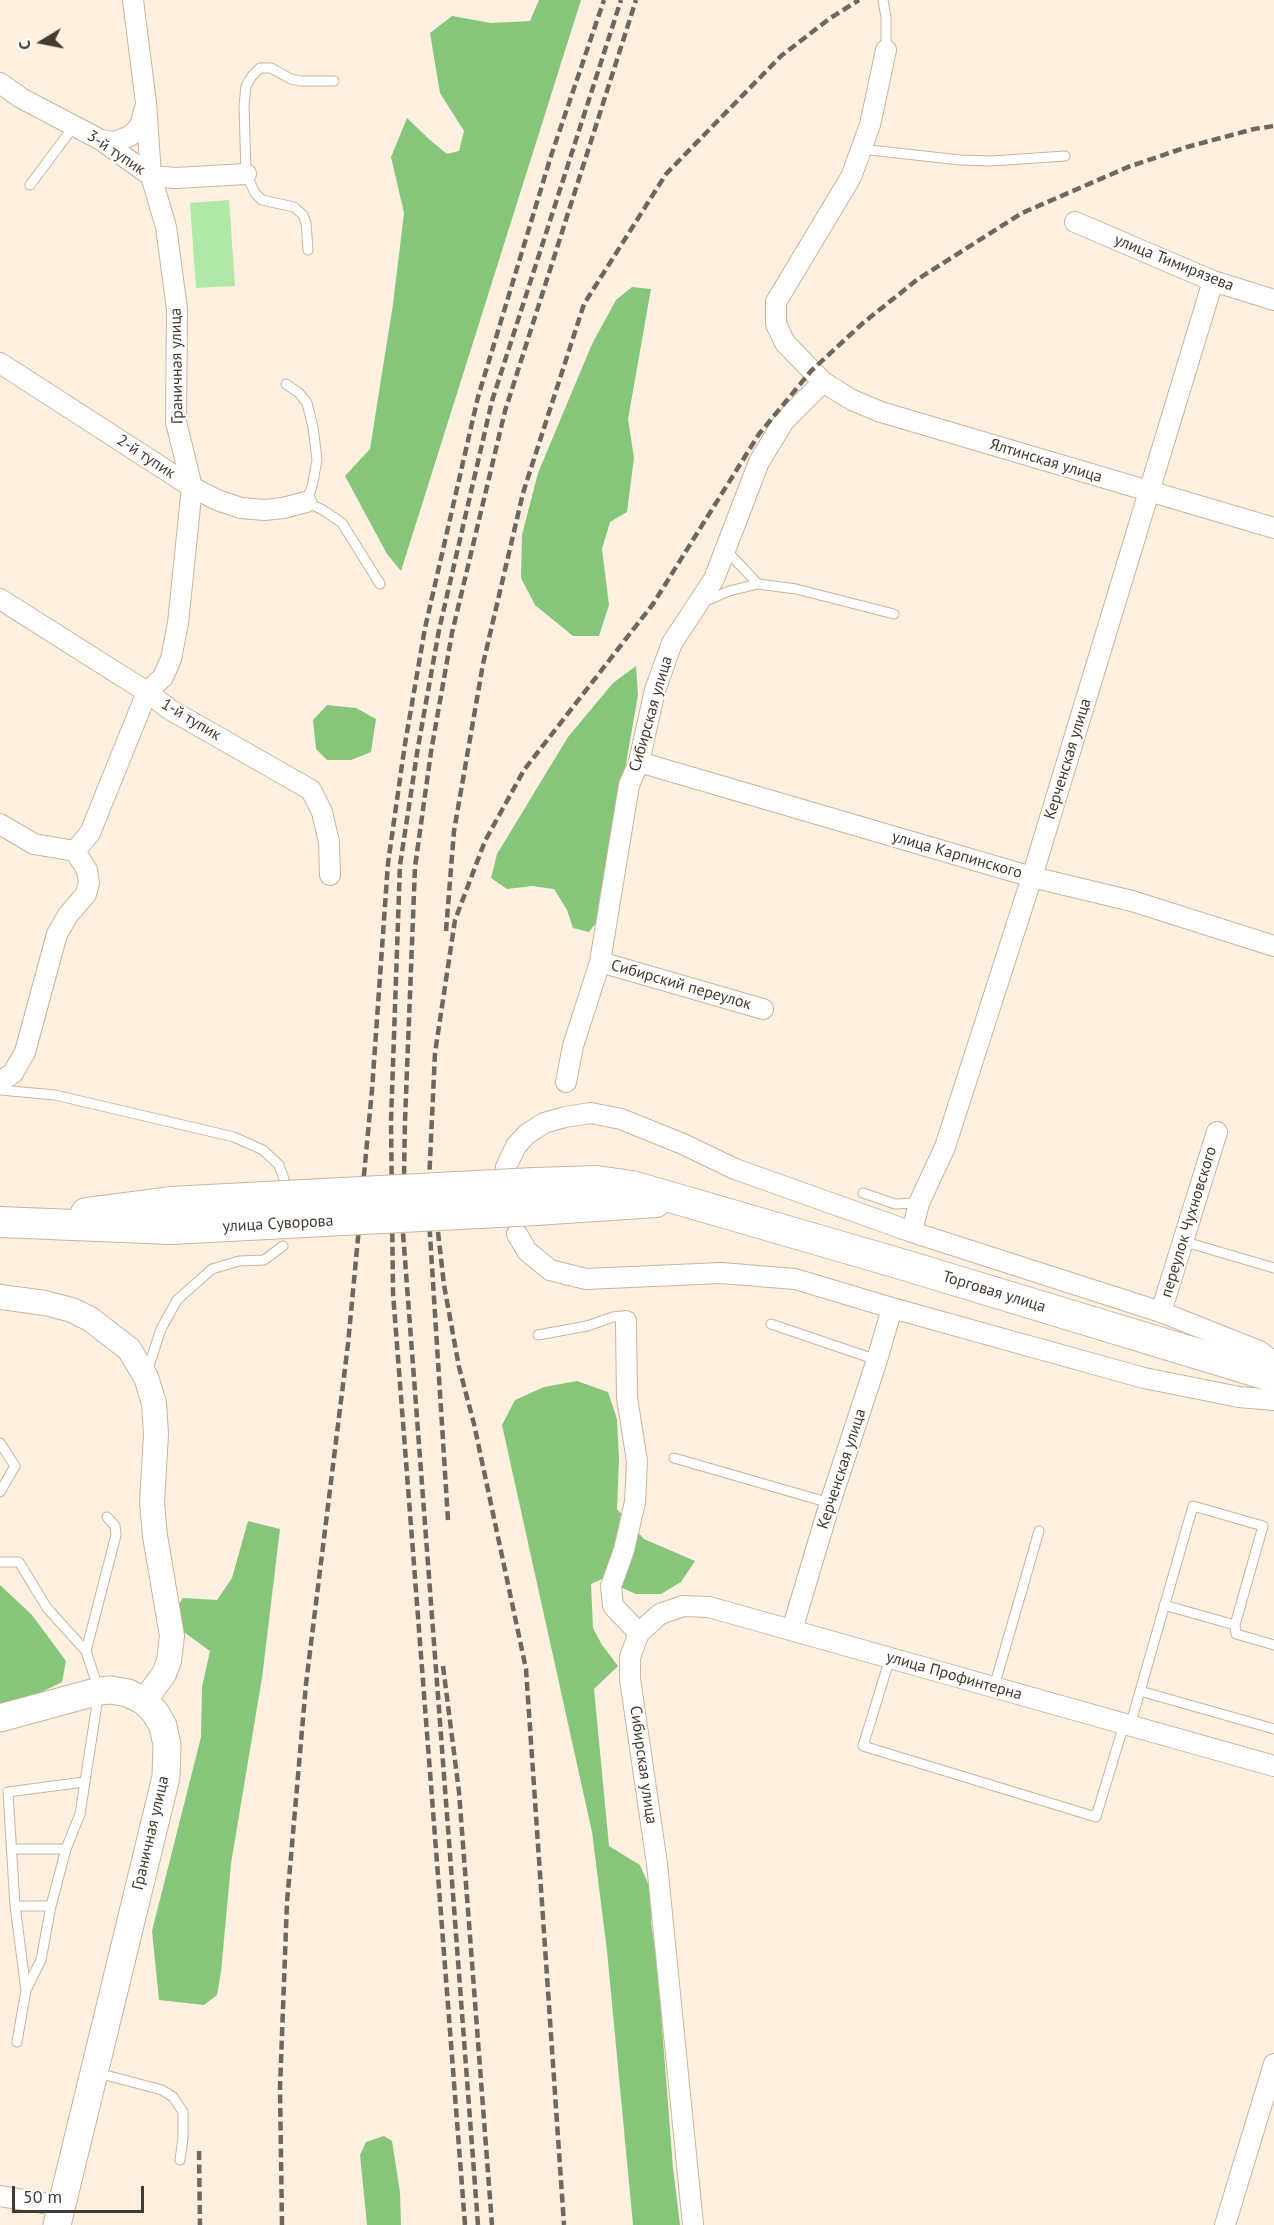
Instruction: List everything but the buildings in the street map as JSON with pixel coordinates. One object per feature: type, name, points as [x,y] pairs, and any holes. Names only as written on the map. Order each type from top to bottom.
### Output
[{"type":"main road","name":"Торговая улица","points":[[535,1196],[597,1181],[632,1186],[901,1264],[1274,1377]]},
{"type":"main road","name":"улица Суворова","points":[[10,1222],[170,1216],[535,1196]]},
{"type":"main road","points":[[0,1718],[99,1691],[111,1690],[128,1693],[144,1701]]},
{"type":"main road","name":"Граничная улица","points":[[59,2215],[166,1777],[167,1745],[163,1726],[155,1712],[144,1701]]},
{"type":"street","name":"Граничная улица","points":[[75,851],[90,833],[147,692],[163,677],[171,659],[178,623],[192,487],[176,422],[177,309],[174,272],[166,227],[151,176],[146,103],[133,0]]},
{"type":"street","name":"Ялтинская улица","points":[[886,50],[870,125],[851,177],[776,302],[776,324],[786,343],[823,382],[852,400],[881,412],[1274,528]]},
{"type":"street","name":"3-й тупик","points":[[0,82],[21,98],[101,140],[151,176],[176,178],[246,174]]},
{"type":"street","points":[[101,140],[114,141],[129,136],[140,126],[146,103]]},
{"type":"street","name":"улица Тимирязева","points":[[1075,222],[1213,281],[1274,300]]},
{"type":"street","name":"Керченская улица","points":[[912,1232],[918,1203],[945,1147],[1032,877],[1213,281]]},
{"type":"street","name":"2-й тупик","points":[[0,363],[192,487],[217,500],[240,508],[265,510],[306,502]]},
{"type":"street","name":"Сибирская улица","points":[[566,1082],[573,1046],[600,962],[629,785],[639,762],[655,690],[672,643],[714,579],[759,462],[784,421],[823,382]]},
{"type":"street","name":"1-й тупик","points":[[0,598],[197,726],[311,790],[322,812],[327,832],[330,875]]},
{"type":"street","name":"улица Карпинского","points":[[639,762],[1032,877],[1132,901],[1274,946]]},
{"type":"street","points":[[0,824],[34,844],[75,851],[87,870],[89,883],[86,894],[68,915],[57,934],[25,1052],[13,1073],[0,1082]]},
{"type":"street","name":"Сибирский переулок","points":[[600,962],[763,1009]]},
{"type":"street","points":[[506,1167],[516,1146],[527,1134],[544,1123],[591,1113],[621,1119],[683,1144],[735,1169],[912,1232],[1161,1312],[1259,1351],[1274,1362]]},
{"type":"street","name":"переулок Чухновского","points":[[1161,1312],[1216,1132]]},
{"type":"street","points":[[517,1234],[527,1251],[550,1270],[585,1279],[710,1273],[760,1274],[795,1279],[1144,1378],[1239,1397],[1274,1400]]},
{"type":"street","points":[[0,1297],[45,1303],[90,1319],[129,1349],[146,1377],[154,1404],[156,1434],[152,1503],[155,1536],[171,1636],[169,1661],[164,1674],[144,1701]]},
{"type":"street","name":"Керченская улица","points":[[792,1630],[892,1308]]},
{"type":"street","points":[[626,1321],[627,1398],[637,1461],[635,1502],[624,1550],[610,1586],[613,1606],[639,1633]]},
{"type":"street","name":"улица Профинтерна","points":[[639,1633],[660,1614],[683,1606],[709,1607],[1274,1766]]},
{"type":"street","name":"Сибирская улица","points":[[639,1633],[630,1657],[630,1679],[657,1864],[693,2225]]},
{"type":"street","points":[[1225,2225],[1274,2064]]},
{"type":"street","points":[[0,2196],[59,2215]]},
{"type":"lane","points":[[883,0],[886,50]]},
{"type":"lane","points":[[308,250],[306,223],[303,215],[294,207],[262,200],[255,193],[246,174],[244,105],[246,86],[260,68],[271,68],[291,79],[334,81]]},
{"type":"lane","points":[[30,185],[74,126]]},
{"type":"lane","points":[[861,149],[960,160],[992,161],[1065,156]]},
{"type":"lane","points":[[286,384],[299,393],[307,403],[313,427],[317,460],[312,487],[306,502],[342,523],[380,584]]},
{"type":"lane","points":[[726,550],[758,584]]},
{"type":"lane","points":[[699,604],[729,591],[758,584],[796,589],[894,614]]},
{"type":"lane","points":[[0,1090],[55,1095],[234,1137],[263,1150],[279,1165],[284,1179]]},
{"type":"lane","points":[[863,1193],[895,1204],[918,1203]]},
{"type":"lane","points":[[1182,1242],[1274,1269]]},
{"type":"lane","points":[[146,1377],[161,1329],[177,1300],[212,1269],[239,1261],[264,1260],[283,1246]]},
{"type":"lane","points":[[538,1335],[586,1326],[613,1317],[621,1316],[626,1321]]},
{"type":"lane","points":[[771,1324],[877,1360]]},
{"type":"lane","points":[[0,1443],[15,1466],[0,1491]]},
{"type":"lane","points":[[674,1458],[830,1503]]},
{"type":"lane","points":[[890,1658],[863,1746],[1096,1817],[1140,1691],[1193,1506],[1263,1526],[1235,1625],[1236,1634],[1274,1646]]},
{"type":"lane","points":[[86,1651],[116,1535],[115,1527],[107,1517]]},
{"type":"lane","points":[[994,1687],[1039,1531]]},
{"type":"lane","points":[[0,1562],[19,1562],[47,1608],[86,1651],[99,1691],[80,1814],[66,1849],[51,1906],[41,1960],[26,1990],[17,2042]]},
{"type":"lane","points":[[1164,1605],[1235,1625]]},
{"type":"lane","points":[[1140,1691],[1274,1729]]},
{"type":"lane","points":[[26,1990],[15,1906],[8,1792],[84,1782]]},
{"type":"lane","points":[[12,1849],[66,1849]]},
{"type":"lane","points":[[15,1906],[51,1906]]},
{"type":"lane","points":[[93,2072],[162,2090],[173,2097],[183,2112],[180,2160]]},
{"type":"green space","points":[[539,0],[581,0],[401,571],[387,554],[345,476],[370,449],[393,304],[404,213],[391,157],[407,118],[447,154],[459,151],[464,131],[440,93],[430,33],[452,16],[491,23],[530,21]]},
{"type":"green space","points":[[229,200],[235,286],[196,288],[190,203]]},
{"type":"green space","points":[[632,287],[651,289],[628,419],[634,458],[627,512],[610,522],[602,549],[609,605],[599,636],[573,636],[535,605],[521,578],[522,535],[538,473],[592,344],[616,300]]},
{"type":"green space","points":[[636,666],[638,695],[599,919],[589,932],[573,928],[567,910],[554,889],[532,886],[507,889],[491,878],[497,854],[568,737],[613,683]]},
{"type":"green space","points":[[327,705],[356,708],[376,719],[371,752],[351,760],[327,760],[316,749],[313,720]]},
{"type":"green space","points":[[577,1381],[608,1392],[617,1419],[619,1459],[617,1509],[644,1539],[695,1561],[681,1582],[661,1594],[636,1594],[602,1579],[591,1584],[593,1628],[602,1645],[618,1666],[594,1689],[609,1846],[640,1865],[653,1895],[651,1923],[657,1962],[673,2168],[680,2225],[633,2225],[607,1951],[592,1832],[502,1425],[515,1400],[544,1387]]},
{"type":"green space","points":[[248,1521],[280,1529],[262,1678],[231,1864],[217,1995],[204,2005],[159,2000],[152,1931],[201,1737],[202,1687],[210,1651],[181,1630],[176,1608],[183,1598],[217,1600],[232,1578]]},
{"type":"green space","points":[[0,1585],[32,1615],[66,1661],[62,1682],[11,1707],[0,1709]]},
{"type":"green space","points":[[384,2136],[392,2141],[400,2192],[401,2225],[367,2225],[360,2155],[366,2142]]},
{"type":"railway","points":[[282,2225],[280,2088],[287,1902],[306,1684],[348,1344],[372,1090],[388,863],[405,744],[425,628],[478,397],[551,156],[604,0]]},
{"type":"railway","points":[[465,2225],[393,1293],[391,1121],[400,865],[439,630],[492,401],[621,0]]},
{"type":"railway","points":[[478,2225],[403,1233],[415,867],[431,752],[452,633],[505,411],[636,0]]},
{"type":"railway","points":[[446,931],[454,831],[483,664],[523,493],[584,304],[666,174],[781,56],[829,19],[859,0]]},
{"type":"railway","points":[[448,1520],[428,1203],[435,1053],[455,920],[485,841],[524,770],[653,604],[759,434],[811,371],[863,323],[918,279],[1022,213],[1128,167],[1187,147],[1274,126]]},
{"type":"railway","points":[[438,1232],[444,1285],[459,1367],[474,1424],[526,1669],[564,2225]]},
{"type":"railway","points":[[443,1666],[459,1792],[492,2225]]},
{"type":"railway","points":[[199,2151],[200,2225]]}]
